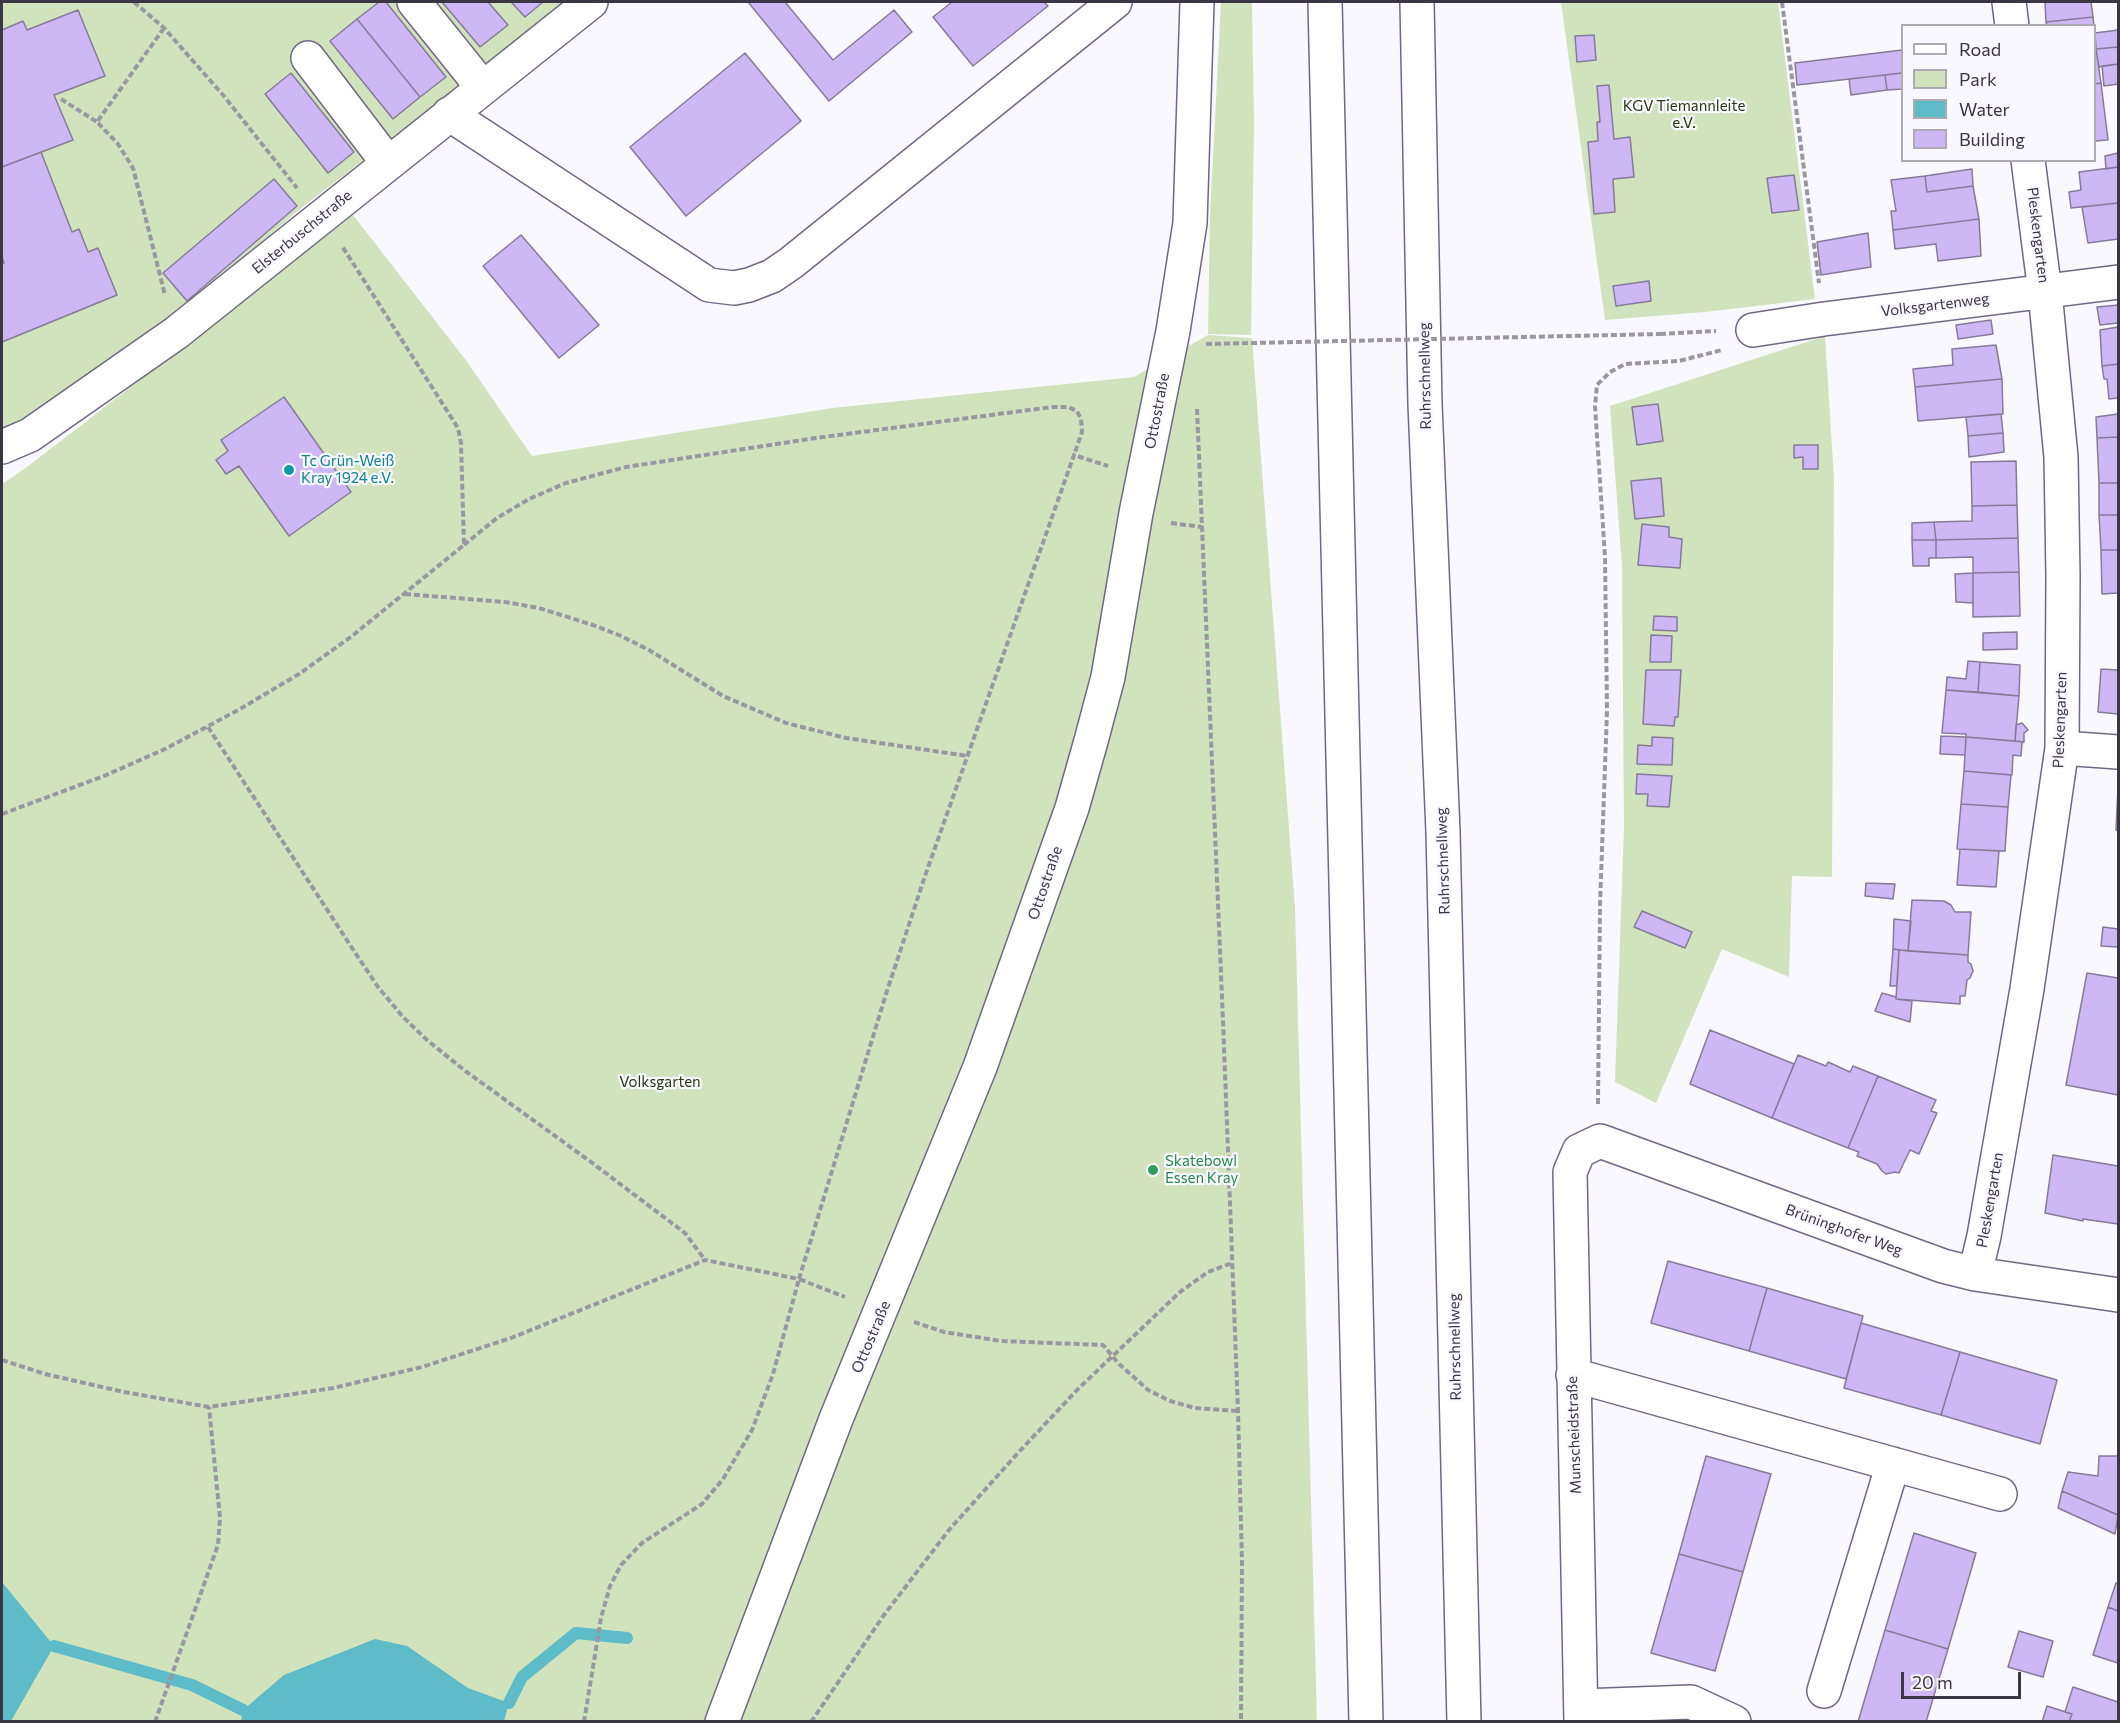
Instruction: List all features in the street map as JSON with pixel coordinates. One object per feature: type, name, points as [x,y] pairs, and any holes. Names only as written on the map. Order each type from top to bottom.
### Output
[{"type":"main road","points":[[414,2],[483,88]]},
{"type":"main road","points":[[449,114],[709,285],[734,288],[772,276],[791,263],[1115,2]]},
{"type":"main road","name":"Ottostraße","points":[[722,1722],[837,1419],[980,1067],[1072,807],[1108,677],[1136,513],[1173,331],[1190,223],[1197,2]]},
{"type":"main road","points":[[1325,2],[1366,1722]]},
{"type":"main road","name":"Ruhrschnellweg","points":[[1417,2],[1425,404],[1443,832],[1464,1722]]},
{"type":"main road","points":[[2009,2],[2012,24]]},
{"type":"main road","name":"Elsterbuschstraße","points":[[2,447],[30,435],[176,333],[587,3]]},
{"type":"main road","points":[[308,58],[387,164]]},
{"type":"main road","name":"Pleskengarten","points":[[1975,1274],[1984,1236],[2027,989],[2062,748],[2064,576],[2061,457],[2045,292],[2028,162]]},
{"type":"main road","name":"Volksgartenweg","points":[[1753,330],[2118,282]]},
{"type":"main road","points":[[2062,748],[2118,752]]},
{"type":"main road","name":"Brüninghofer Weg","points":[[1590,1146],[1942,1266],[1975,1274],[2118,1295]]},
{"type":"main road","name":"Munscheidstraße","points":[[1582,1714],[1569,1172],[1590,1146]]},
{"type":"main road","points":[[1573,1375],[2000,1494]]},
{"type":"main road","points":[[1824,1691],[1893,1464]]},
{"type":"main road","points":[[1582,1714],[1691,1702],[1734,1722]]},
{"type":"path","points":[[134,2],[164,28],[223,95],[321,217],[458,428],[461,444],[464,545]]},
{"type":"path","points":[[1782,2],[1824,319]]},
{"type":"path","points":[[97,122],[164,28]]},
{"type":"path","points":[[61,99],[97,122],[118,144],[133,168],[176,333]]},
{"type":"path","points":[[1206,344],[1753,330]]},
{"type":"path","points":[[1590,1146],[1598,1071],[1600,905],[1608,711],[1605,557],[1595,406],[1597,385],[1610,372],[1625,364],[1679,361],[1720,352],[1753,330]]},
{"type":"path","points":[[1197,400],[1224,1021],[1238,1411],[1242,1562],[1242,1722]]},
{"type":"path","points":[[2,814],[104,776],[208,727],[299,674],[352,636],[497,518],[529,499],[566,483],[626,467],[805,440],[1052,407],[1068,407],[1077,411],[1081,419],[1082,432],[886,994],[799,1279],[773,1374],[752,1430],[723,1479],[702,1504],[642,1543],[621,1565],[610,1586],[602,1618],[584,1722]]},
{"type":"path","points":[[1074,455],[1112,467],[1136,513]]},
{"type":"path","points":[[405,594],[505,602],[539,608],[621,636],[649,650],[723,696],[786,723],[846,738],[968,756]]},
{"type":"path","points":[[208,727],[378,987],[403,1017],[464,1070],[685,1233],[705,1260]]},
{"type":"path","points":[[2,1360],[45,1374],[102,1387],[209,1407],[333,1388],[422,1367],[511,1338],[705,1260],[799,1279],[944,1332],[1001,1341],[1103,1345],[1119,1364],[1148,1390],[1170,1401],[1195,1408],[1238,1411]]},
{"type":"path","points":[[811,1722],[884,1615],[949,1530],[1017,1454],[1112,1355],[1194,1280],[1232,1263]]},
{"type":"path","points":[[155,1722],[218,1545],[220,1518],[209,1407]]},
{"type":"green space","points":[[2,2],[569,2],[300,209],[165,326],[11,431],[2,431]]},
{"type":"green space","points":[[1221,2],[1252,2],[1254,122],[1251,335],[1208,334],[1210,214]]},
{"type":"green space","name":"KGV Tiemannleite e.V.","points":[[1561,2],[1778,2],[1815,299],[1705,312],[1605,320]]},
{"type":"green space","name":"Volksgarten","points":[[353,215],[465,359],[532,456],[832,408],[1134,377],[1208,335],[1252,338],[1295,908],[1317,1721],[2,1722],[2,484]]},
{"type":"green space","points":[[1825,336],[1834,479],[1832,877],[1792,876],[1789,977],[1722,949],[1656,1103],[1615,1082],[1624,827],[1622,567],[1610,406]]},
{"type":"water","points":[[2,1582],[54,1646],[11,1721],[2,1721]]},
{"type":"water","points":[[375,1639],[407,1646],[468,1688],[509,1703],[504,1721],[241,1721],[243,1710],[284,1675]]},
{"type":"building","points":[[379,2],[386,2],[446,77],[420,97],[357,19]]},
{"type":"building","points":[[442,2],[488,2],[508,25],[480,47]]},
{"type":"building","points":[[511,2],[543,2],[525,17]]},
{"type":"building","points":[[748,2],[785,2],[833,60],[894,10],[912,32],[829,101]]},
{"type":"building","points":[[952,2],[1044,2],[1048,6],[973,66],[933,17]]},
{"type":"building","points":[[2045,2],[2091,2],[2093,17],[2046,22]]},
{"type":"building","points":[[78,10],[105,76],[54,95],[73,140],[2,167],[2,30],[23,21],[27,30]]},
{"type":"building","points":[[2093,17],[2094,24],[2046,24],[2046,22]]},
{"type":"building","points":[[357,19],[420,97],[393,119],[330,41]]},
{"type":"building","points":[[2118,30],[2118,47],[2096,49],[2096,33]]},
{"type":"building","points":[[1594,35],[1596,60],[1577,62],[1575,36]]},
{"type":"building","points":[[2118,47],[2118,64],[2099,67],[2096,49]]},
{"type":"building","points":[[2096,49],[2101,83],[2096,84]]},
{"type":"building","points":[[1901,50],[1901,73],[1797,85],[1795,63]]},
{"type":"building","points":[[745,53],[801,121],[686,216],[630,147]]},
{"type":"building","points":[[2118,64],[2118,84],[2104,86],[2102,66]]},
{"type":"building","points":[[291,73],[354,152],[328,173],[265,94]]},
{"type":"building","points":[[1901,73],[1901,89],[1887,90],[1885,75]]},
{"type":"building","points":[[1885,75],[1887,90],[1851,95],[1849,79]]},
{"type":"building","points":[[2101,83],[2108,140],[2096,141],[2096,84]]},
{"type":"building","points":[[1609,85],[1614,139],[1630,137],[1634,177],[1613,179],[1615,212],[1594,214],[1588,142],[1598,141],[1597,122],[1600,122],[1597,86]]},
{"type":"building","points":[[41,152],[72,232],[79,229],[88,252],[98,248],[117,295],[2,342],[2,263],[4,263],[2,257],[2,167]]},
{"type":"building","points":[[2118,153],[2118,167],[2106,169],[2105,156]]},
{"type":"building","points":[[2118,167],[2118,203],[2071,208],[2069,192],[2081,190],[2079,172]]},
{"type":"building","points":[[1972,169],[1973,186],[1927,192],[1925,176]]},
{"type":"building","points":[[1794,175],[1799,210],[1772,213],[1767,178]]},
{"type":"building","points":[[1925,176],[1927,192],[1973,186],[1979,219],[1893,230],[1891,211],[1896,211],[1891,180]]},
{"type":"building","points":[[274,179],[297,206],[187,301],[163,273]]},
{"type":"building","points":[[2118,203],[2118,239],[2088,243],[2082,207]]},
{"type":"building","points":[[1979,219],[1981,256],[1938,261],[1936,244],[1895,249],[1893,230]]},
{"type":"building","points":[[1868,233],[1871,267],[1821,275],[1817,242]]},
{"type":"building","points":[[521,235],[599,325],[559,358],[483,266]]},
{"type":"building","points":[[1649,281],[1651,301],[1616,306],[1613,286]]},
{"type":"building","points":[[2118,305],[2118,323],[2100,325],[2097,307]]},
{"type":"building","points":[[1991,320],[1993,334],[1958,339],[1956,325]]},
{"type":"building","points":[[2118,327],[2118,364],[2102,366],[2100,330]]},
{"type":"building","points":[[1996,345],[2002,379],[1915,387],[1913,369],[1953,365],[1952,349]]},
{"type":"building","points":[[2118,364],[2118,398],[2109,399],[2107,379],[2104,379],[2102,366]]},
{"type":"building","points":[[2002,379],[2003,414],[1918,421],[1915,387]]},
{"type":"building","name":"Tc Grün-Weiß Kray 1924 e.V.","points":[[284,397],[351,492],[289,536],[239,466],[226,474],[216,460],[228,451],[221,440]]},
{"type":"building","points":[[1658,404],[1663,441],[1637,445],[1632,407]]},
{"type":"building","points":[[2001,414],[2003,433],[1968,436],[1966,417]]},
{"type":"building","points":[[2118,414],[2118,437],[2097,438],[2096,417]]},
{"type":"building","points":[[2003,433],[2004,452],[1969,457],[1968,436]]},
{"type":"building","points":[[2118,437],[2118,483],[2099,483],[2097,438]]},
{"type":"building","points":[[1794,445],[1818,445],[1818,469],[1803,469],[1803,457],[1794,458]]},
{"type":"building","points":[[2016,461],[2017,505],[1972,506],[1971,462]]},
{"type":"building","points":[[1661,478],[1664,516],[1635,519],[1631,481]]},
{"type":"building","points":[[2099,483],[2118,483],[2118,515],[2099,515]]},
{"type":"building","points":[[2017,505],[2018,538],[1936,540],[1934,522],[1972,521],[1972,506]]},
{"type":"building","points":[[2099,515],[2118,515],[2118,550],[2101,550]]},
{"type":"building","points":[[1934,522],[1936,540],[1912,540],[1912,523]]},
{"type":"building","points":[[1642,524],[1669,527],[1669,537],[1682,539],[1680,568],[1638,565]]},
{"type":"building","points":[[2018,538],[2019,572],[1973,573],[1973,557],[1936,558],[1936,540]]},
{"type":"building","points":[[1912,540],[1936,540],[1936,558],[1929,558],[1929,566],[1913,566]]},
{"type":"building","points":[[2101,550],[2118,550],[2118,593],[2102,594]]},
{"type":"building","points":[[2019,572],[2020,616],[1973,617],[1973,573]]},
{"type":"building","points":[[1973,573],[1973,603],[1956,602],[1955,574]]},
{"type":"building","points":[[1654,616],[1677,617],[1677,631],[1653,630]]},
{"type":"building","points":[[2017,632],[2017,649],[1983,650],[1983,633]]},
{"type":"building","points":[[1651,635],[1672,636],[1671,662],[1650,662]]},
{"type":"building","points":[[1968,661],[1980,662],[1978,692],[1946,690],[1947,677],[1966,679]]},
{"type":"building","points":[[1980,662],[2020,665],[2019,696],[1978,692]]},
{"type":"building","points":[[2101,669],[2118,670],[2118,714],[2098,712]]},
{"type":"building","points":[[1646,670],[1681,670],[1678,717],[1675,717],[1674,726],[1643,724]]},
{"type":"building","points":[[1946,690],[2019,696],[2015,741],[1942,733]]},
{"type":"building","points":[[2022,723],[2028,730],[2024,733],[2024,742],[2015,741],[2016,725]]},
{"type":"building","points":[[1941,736],[1966,737],[1965,755],[1940,754]]},
{"type":"building","points":[[1652,737],[1673,738],[1672,765],[1637,764],[1638,745],[1652,746]]},
{"type":"building","points":[[1966,737],[2024,742],[2021,756],[2013,755],[2012,775],[1964,771]]},
{"type":"building","points":[[1964,771],[2011,775],[2008,807],[1961,804]]},
{"type":"building","points":[[1637,774],[1672,776],[1669,807],[1647,806],[1648,794],[1636,794]]},
{"type":"building","points":[[2118,788],[2118,831],[2116,830]]},
{"type":"building","points":[[1961,804],[2008,807],[2005,851],[1957,849]]},
{"type":"building","points":[[1960,849],[1999,851],[1996,887],[1957,885]]},
{"type":"building","points":[[1866,883],[1895,884],[1893,899],[1865,896]]},
{"type":"building","points":[[1912,900],[1944,901],[1951,905],[1955,912],[1971,912],[1968,955],[1908,951]]},
{"type":"building","points":[[1642,911],[1692,932],[1685,948],[1634,927]]},
{"type":"building","points":[[1894,919],[1911,921],[1908,951],[1893,949]]},
{"type":"building","points":[[2103,927],[2118,929],[2118,947],[2101,946]]},
{"type":"building","points":[[1893,949],[1899,950],[1897,986],[1890,986]]},
{"type":"building","points":[[1899,950],[1968,955],[1968,962],[1973,971],[1967,980],[1965,996],[1960,996],[1960,1004],[1896,999]]},
{"type":"building","points":[[2087,973],[2118,978],[2118,1095],[2066,1085]]},
{"type":"building","points":[[1882,993],[1896,997],[1896,999],[1912,1001],[1910,1022],[1875,1011]]},
{"type":"building","points":[[1710,1030],[1794,1064],[1772,1118],[1690,1084]]},
{"type":"building","points":[[1798,1055],[1826,1066],[1828,1062],[1850,1072],[1853,1066],[1878,1076],[1848,1148],[1772,1118]]},
{"type":"building","points":[[1878,1076],[1936,1100],[1931,1111],[1937,1113],[1919,1154],[1910,1150],[1899,1173],[1886,1174],[1877,1164],[1857,1156],[1859,1152],[1848,1148]]},
{"type":"building","points":[[2053,1155],[2118,1166],[2118,1224],[2083,1219],[2083,1221],[2045,1213]]},
{"type":"building","points":[[1668,1261],[1767,1288],[1749,1351],[1651,1323]]},
{"type":"building","points":[[1767,1288],[1863,1316],[1846,1379],[1749,1351]]},
{"type":"building","points":[[1861,1323],[1960,1352],[1941,1415],[1844,1388]]},
{"type":"building","points":[[1960,1352],[2057,1380],[2040,1444],[1941,1415]]},
{"type":"building","points":[[1706,1456],[1771,1474],[1743,1572],[1679,1554]]},
{"type":"building","points":[[2099,1456],[2118,1456],[2118,1515],[2062,1491],[2068,1472],[2098,1476]]},
{"type":"building","points":[[2062,1491],[2118,1515],[2115,1534],[2058,1508]]},
{"type":"building","points":[[1914,1533],[1976,1553],[1948,1649],[1885,1630]]},
{"type":"building","points":[[1679,1554],[1743,1572],[1715,1671],[1651,1653]]},
{"type":"building","points":[[2116,1583],[2118,1584],[2118,1611],[2108,1607]]},
{"type":"building","points":[[2108,1607],[2118,1611],[2118,1663],[2093,1655]]},
{"type":"building","points":[[1885,1630],[1948,1649],[1926,1722],[1858,1722]]},
{"type":"building","points":[[2019,1631],[2053,1641],[2043,1677],[2008,1667]]},
{"type":"building","points":[[2073,1687],[2118,1702],[2118,1722],[2069,1722],[2072,1714],[2065,1712]]},
{"type":"building","points":[[2047,1706],[2072,1714],[2069,1722],[2042,1722]]},
{"type":"waterway","points":[[509,1703],[522,1677],[576,1633],[627,1638]]},
{"type":"waterway","points":[[54,1646],[192,1685],[243,1710]]},
{"type":"place","name":"Tc Grün-Weiß Kray 1924 e.V.","points":[[289,470]]},
{"type":"place","name":"Skatebowl Essen Kray","points":[[1153,1170]]}]
